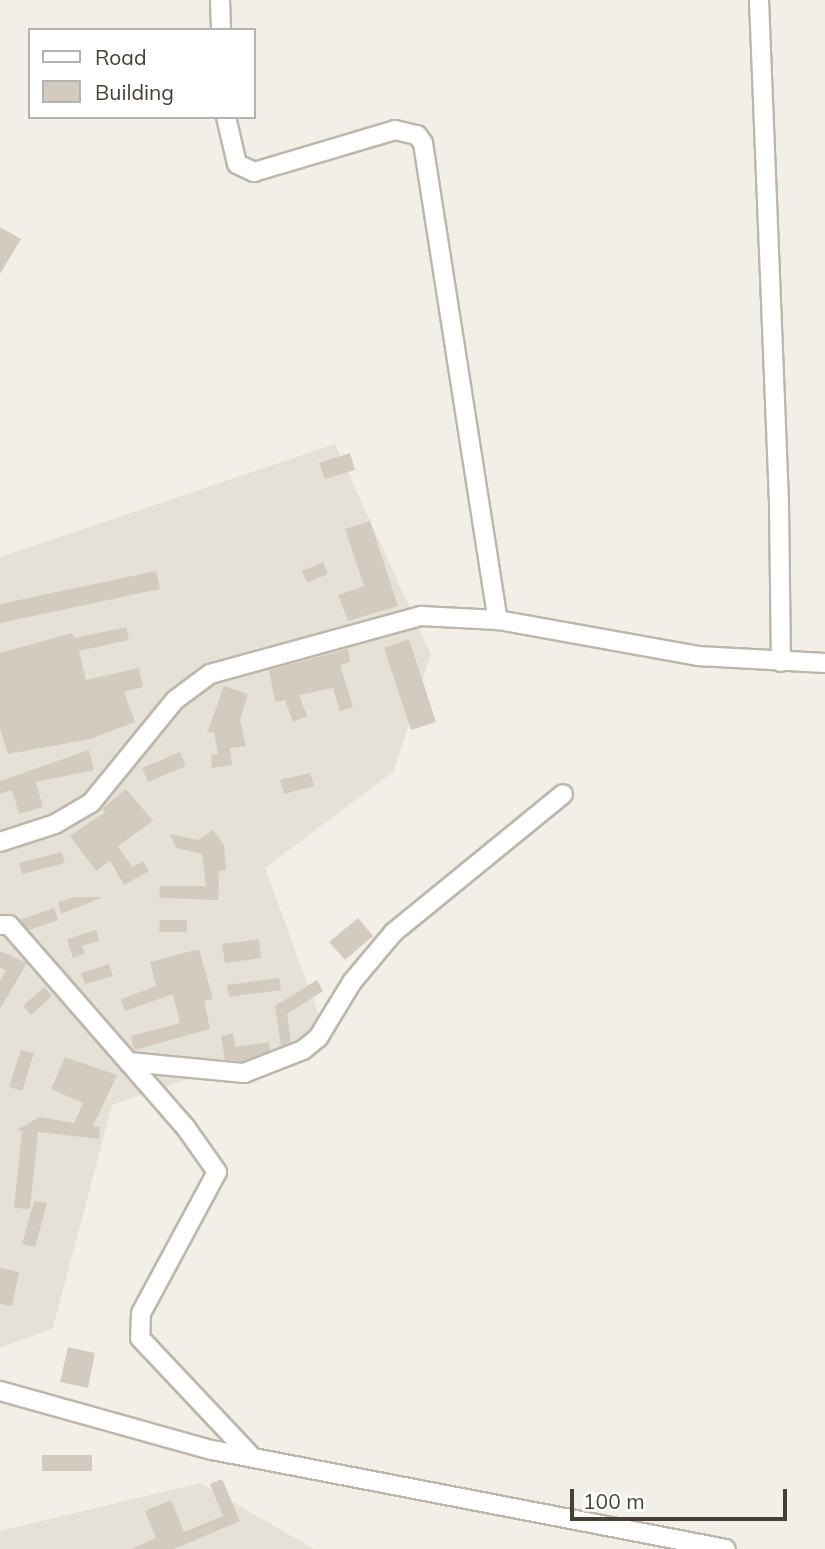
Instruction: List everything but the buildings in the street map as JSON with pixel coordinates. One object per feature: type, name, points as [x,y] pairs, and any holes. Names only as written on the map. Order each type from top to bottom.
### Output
[{"type":"street","points":[[220,0],[220,28]]},
{"type":"street","points":[[759,0],[779,503],[780,662]]},
{"type":"street","points":[[226,119],[237,164],[254,172],[395,130],[417,135],[423,142],[498,620]]},
{"type":"street","points":[[0,842],[55,824],[91,803],[175,700],[210,674],[421,616],[498,620],[620,645],[780,662],[825,663]]},
{"type":"street","points":[[129,1062],[244,1073],[303,1050],[318,1038],[352,982],[394,932],[564,794]]},
{"type":"street","points":[[0,925],[9,925],[129,1062],[217,1172],[141,1313],[140,1338],[253,1458]]},
{"type":"street","points":[[0,1391],[253,1458],[726,1549]]},
{"type":"shaded area","points":[[335,444],[431,654],[394,771],[265,868],[325,1032],[112,1105],[53,1328],[0,1348],[0,557]]},
{"type":"shaded area","points":[[200,1483],[314,1549],[0,1549],[0,1531]]}]
